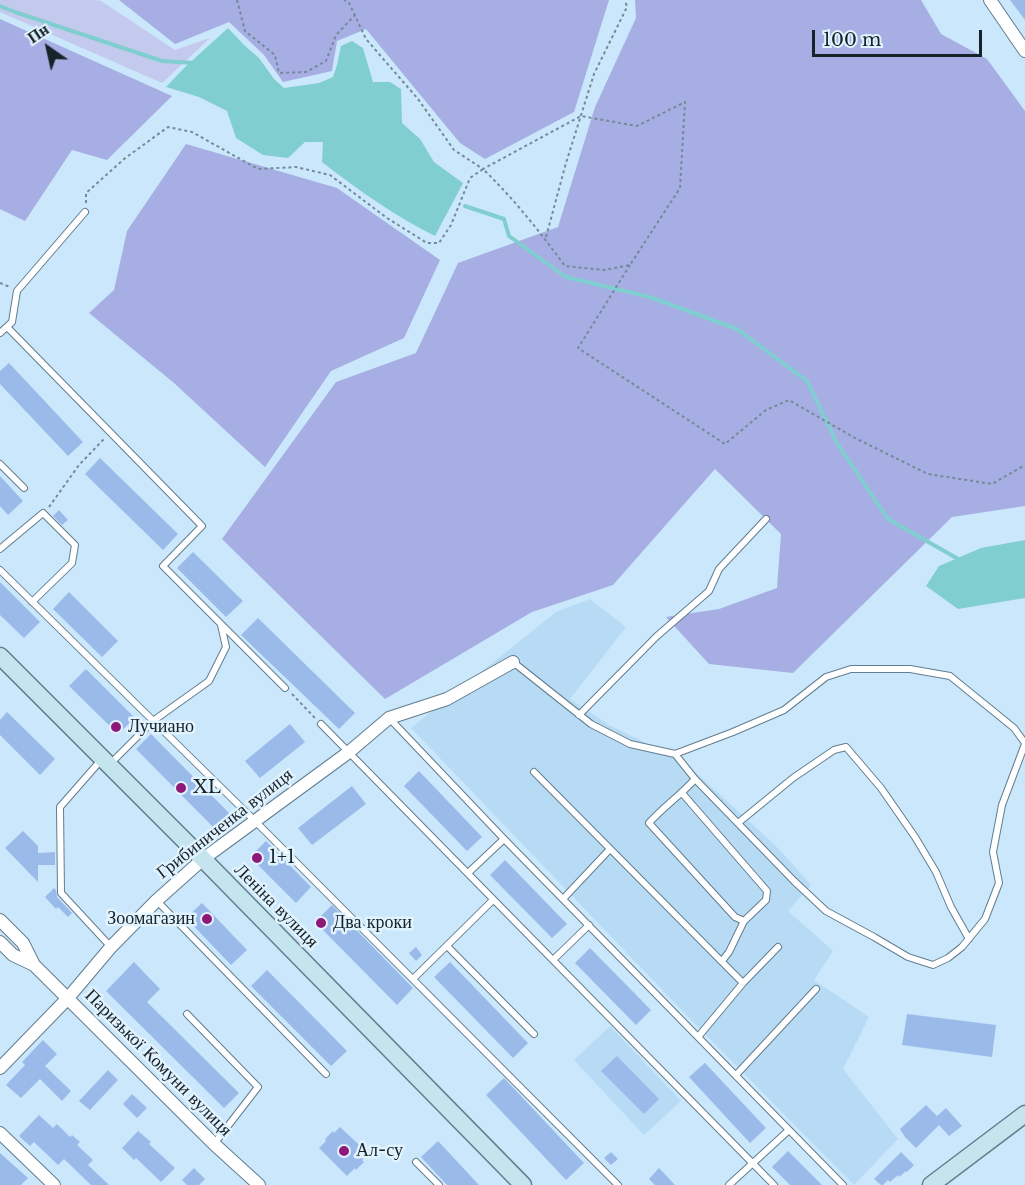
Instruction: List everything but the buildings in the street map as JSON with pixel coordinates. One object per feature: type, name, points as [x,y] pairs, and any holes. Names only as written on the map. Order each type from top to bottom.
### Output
[{"type":"main road","name":"Леніна вулиця","points":[[0,656],[523,1185]]},
{"type":"main road","points":[[931,1185],[1025,1114]]},
{"type":"street","points":[[990,0],[1025,51]]},
{"type":"street","name":"Грибиниченка вулиця","points":[[0,1068],[68,998],[111,947],[156,901],[203,859],[349,752],[389,718],[447,699],[513,662]]},
{"type":"street","name":"Паризької Комуни вулиця","points":[[0,920],[23,943],[34,965]]},
{"type":"street","name":"Паризької Комуни вулиця","points":[[0,942],[13,955],[34,965],[258,1185]]},
{"type":"street","points":[[0,1133],[54,1185]]},
{"type":"lane","points":[[0,333],[12,322],[17,291],[85,212]]},
{"type":"lane","points":[[7,327],[202,526],[163,566],[285,688]]},
{"type":"lane","points":[[0,464],[24,488]]},
{"type":"lane","points":[[0,549],[43,513],[75,545],[72,563],[32,602]]},
{"type":"lane","points":[[579,715],[657,636],[709,591],[719,569],[766,519]]},
{"type":"lane","points":[[0,570],[255,821],[618,1185]]},
{"type":"lane","points":[[111,947],[61,893],[60,807],[105,762],[153,721],[209,681],[225,646],[221,624]]},
{"type":"lane","points":[[513,662],[591,724],[630,744],[675,754],[784,710],[826,677],[851,669],[910,669],[950,676],[1014,728],[1025,744],[1002,805],[993,852],[999,883],[985,919],[962,947],[948,958],[933,965],[908,957],[826,911],[695,779],[675,754]]},
{"type":"lane","points":[[389,718],[843,1185]]},
{"type":"lane","points":[[321,724],[774,1185]]},
{"type":"lane","points":[[738,823],[793,778],[834,750],[846,747],[881,788],[915,837],[936,872],[969,939]]},
{"type":"lane","points":[[534,772],[743,982]]},
{"type":"lane","points":[[695,779],[649,824],[735,916],[744,921]]},
{"type":"lane","points":[[682,793],[767,891],[766,900],[744,921],[722,962]]},
{"type":"lane","points":[[468,873],[504,838]]},
{"type":"lane","points":[[563,899],[610,849]]},
{"type":"lane","points":[[413,979],[494,900]]},
{"type":"lane","points":[[156,901],[326,1074]]},
{"type":"lane","points":[[553,960],[589,925]]},
{"type":"lane","points":[[447,946],[534,1034]]},
{"type":"lane","points":[[698,1037],[743,982],[778,947]]},
{"type":"lane","points":[[736,1076],[816,989]]},
{"type":"lane","points":[[187,1014],[258,1087],[214,1144]]},
{"type":"lane","points":[[729,1185],[789,1130]]},
{"type":"lane","points":[[416,1162],[439,1185]]},
{"type":"path","points":[[237,0],[245,31],[275,55],[279,73],[306,72],[326,61],[336,35],[355,15]]},
{"type":"path","points":[[344,0],[349,3],[366,39],[418,99],[454,150],[483,169],[510,195],[566,266],[604,270],[630,265]]},
{"type":"path","points":[[545,239],[594,74],[627,7],[625,0]]},
{"type":"path","points":[[85,212],[86,193],[124,159],[168,127],[192,132],[258,169],[296,167],[330,175],[387,218],[426,243],[439,243],[451,225],[470,178],[483,169],[581,116],[637,126],[685,102],[680,188],[578,348],[725,444],[766,410],[789,400],[855,438],[928,474],[992,484],[1025,465]]},
{"type":"path","points":[[43,513],[79,465],[111,433]]},
{"type":"path","points":[[285,688],[321,724]]},
{"type":"shaded area","points":[[0,0],[101,1],[175,50],[210,38],[162,83],[0,12]]},
{"type":"shaded area","points":[[119,0],[609,0],[574,112],[485,159],[460,143],[366,29],[337,41],[332,71],[283,82],[264,55],[229,22],[175,44]]},
{"type":"shaded area","points":[[635,0],[921,0],[941,34],[987,59],[1025,111],[1025,506],[952,517],[793,673],[709,664],[666,617],[719,609],[777,588],[781,534],[715,469],[613,585],[532,612],[385,699],[222,539],[336,382],[416,353],[458,263],[558,227],[595,107],[636,18]]},
{"type":"shaded area","points":[[0,19],[172,96],[107,160],[72,150],[25,221],[0,209]]},
{"type":"shaded area","points":[[228,28],[259,58],[274,79],[284,88],[319,83],[333,77],[341,46],[352,41],[363,48],[373,82],[390,82],[401,89],[402,123],[420,139],[434,162],[463,183],[435,236],[377,202],[322,162],[323,142],[305,142],[288,158],[263,155],[236,138],[227,111],[199,97],[166,87]]},
{"type":"shaded area","points":[[186,144],[337,188],[440,260],[404,338],[331,371],[265,467],[174,383],[89,313],[114,290],[127,231]]},
{"type":"shaded area","points":[[1025,540],[1025,598],[958,609],[926,586],[939,566],[981,548]]},
{"type":"shaded area","points":[[590,599],[626,627],[570,699],[609,725],[648,744],[670,749],[775,845],[811,885],[788,911],[833,951],[814,980],[869,1017],[843,1069],[898,1139],[854,1185],[696,1025],[411,728],[556,612]]},
{"type":"shaded area","points":[[610,1026],[681,1101],[644,1135],[574,1060]]},
{"type":"waterway","points":[[0,6],[162,61],[194,63]]},
{"type":"waterway","points":[[465,206],[504,219],[509,236],[566,277],[650,297],[737,329],[807,381],[837,443],[888,519],[960,560]]},
{"type":"place","name":"Лучиано","points":[[116,727]]},
{"type":"place","name":"XL","points":[[181,788]]},
{"type":"place","name":"1+1","points":[[257,858]]},
{"type":"place","name":"Зоомагазин","points":[[207,919]]},
{"type":"place","name":"Два кроки","points":[[321,923]]},
{"type":"place","name":"Ал-су","points":[[344,1151]]}]
